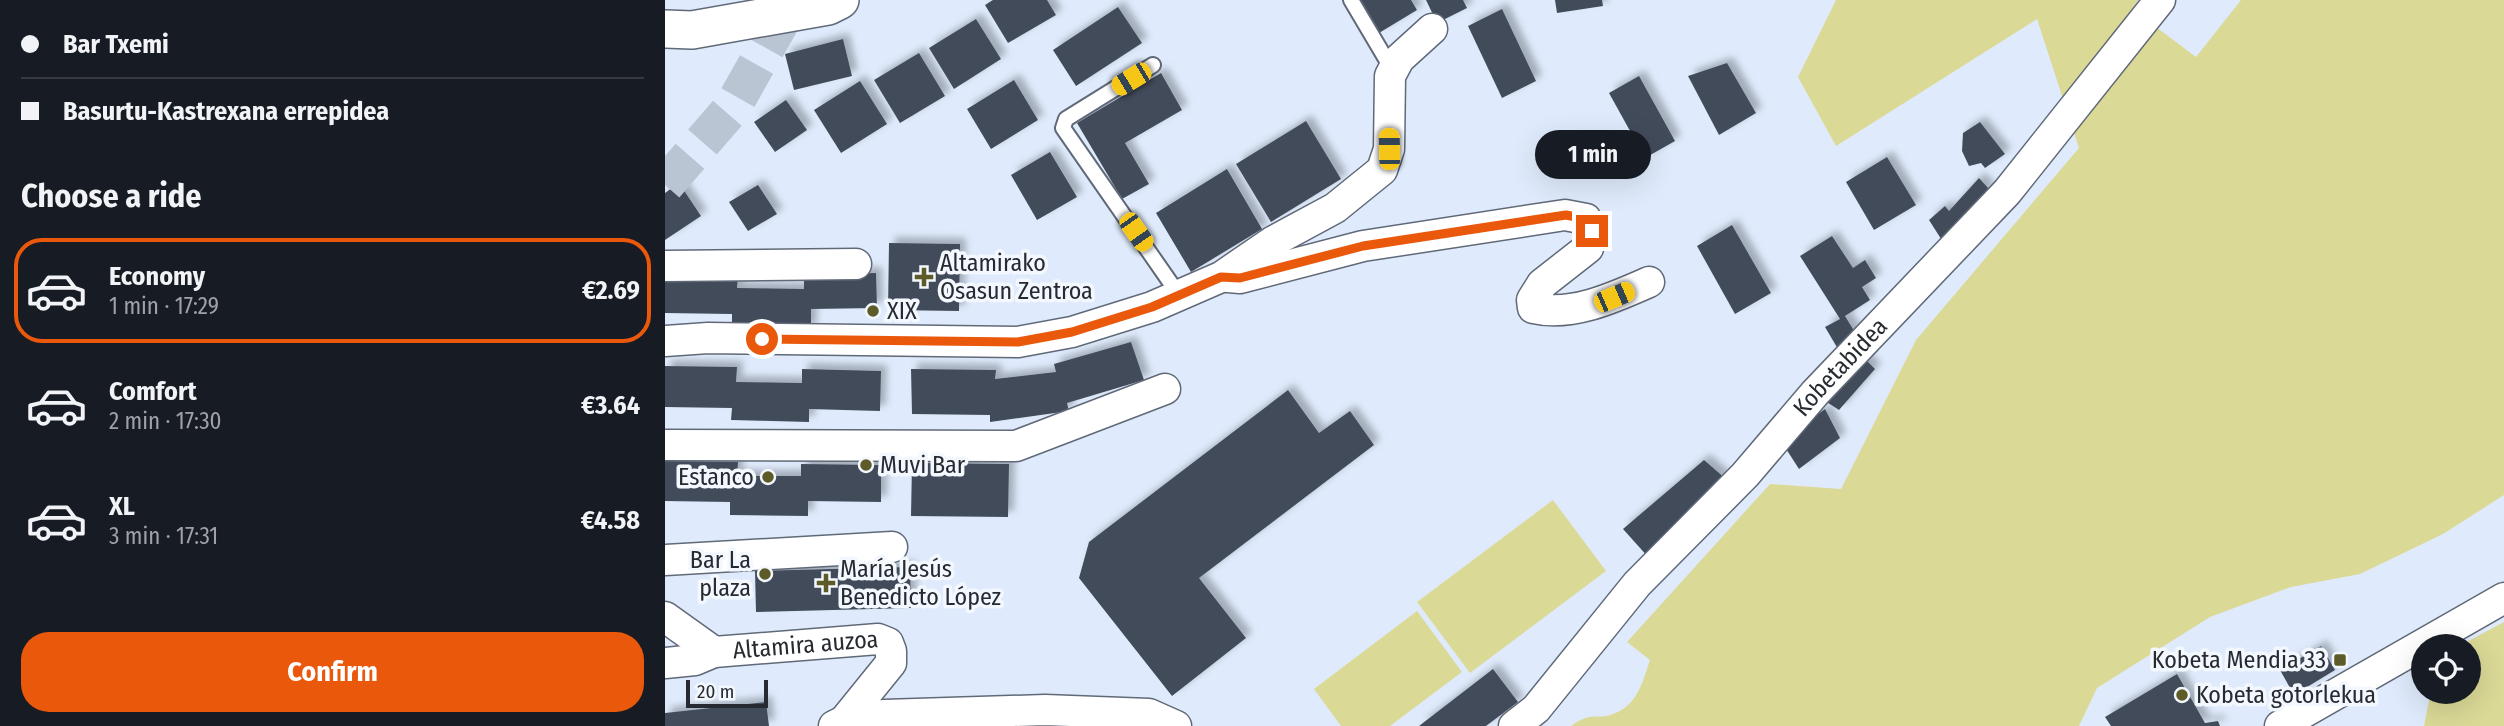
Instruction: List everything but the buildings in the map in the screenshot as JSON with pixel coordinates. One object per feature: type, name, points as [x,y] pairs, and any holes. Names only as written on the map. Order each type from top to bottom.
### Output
[{"type":"street","points":[[665,29],[692,30],[828,6],[839,0]]},
{"type":"street","name":"Kobetabidea","points":[[1514,726],[1536,709],[1637,584],[1745,475],[1815,393],[2007,192],[2159,0]]},
{"type":"street","points":[[665,341],[708,338],[1018,342],[1072,332],[1152,307],[1221,277],[1272,242],[1335,208],[1381,170],[1389,149],[1388,94],[1393,71],[1399,59],[1432,29]]},
{"type":"street","points":[[1221,277],[1240,278],[1363,246],[1566,215],[1586,219],[1592,231],[1588,248],[1542,284],[1532,300],[1533,307],[1554,313],[1614,297],[1649,282]]},
{"type":"street","points":[[665,267],[856,264]]},
{"type":"street","points":[[665,445],[1016,446],[1165,389]]},
{"type":"street","points":[[665,560],[891,547]]},
{"type":"street","points":[[2280,726],[2504,598]]},
{"type":"street","name":"Altamira auzoa","points":[[665,617],[714,652]]},
{"type":"street","name":"Altamira auzoa","points":[[665,663],[695,660],[714,652],[878,639],[888,643],[891,663],[841,724]]},
{"type":"street","name":"Altamira auzoa","points":[[841,724],[1149,714],[1176,726]]},
{"type":"lane","points":[[1351,0],[1393,71]]},
{"type":"lane","points":[[1153,65],[1066,119],[1063,128],[1179,295]]},
{"type":"shaded area","points":[[1836,0],[2138,0],[2132,9],[2196,57],[2241,0],[2504,0],[2504,495],[2443,534],[2360,574],[2291,587],[2210,617],[2097,688],[2079,726],[1571,726],[1585,718],[1613,714],[1633,699],[1642,684],[1650,660],[1627,642],[1770,484],[1841,489],[1916,340],[2079,148],[2037,19],[1836,146],[1798,77]]},
{"type":"shaded area","points":[[1553,500],[1606,571],[1470,673],[1417,602]]},
{"type":"shaded area","points":[[1417,611],[1462,672],[1390,726],[1341,726],[1314,689]]},
{"type":"shaded area","points":[[2504,622],[2504,726],[2424,726],[2428,704],[2481,704],[2481,634]]},
{"type":"tunnel","points":[[665,185],[732,108],[793,0]]},
{"type":"place","name":"Altamirako Osasun Zentroa","points":[[924,277]]},
{"type":"place","name":"XIX","points":[[873,311]]},
{"type":"place","name":"Muvi Bar","points":[[866,465]]},
{"type":"place","name":"Estanco","points":[[768,477]]},
{"type":"place","name":"Bar La plaza","points":[[765,574]]},
{"type":"place","name":"María Jesús Benedicto López","points":[[826,583]]},
{"type":"place","name":"Kobeta Mendia 33","points":[[2340,660]]},
{"type":"place","name":"Kobeta gotorlekua","points":[[2182,695]]},
{"type":"route","points":[[762,339],[1018,342],[1072,332],[1152,307],[1221,277],[1240,278],[1363,246],[1566,215],[1586,219],[1592,231]]}]
